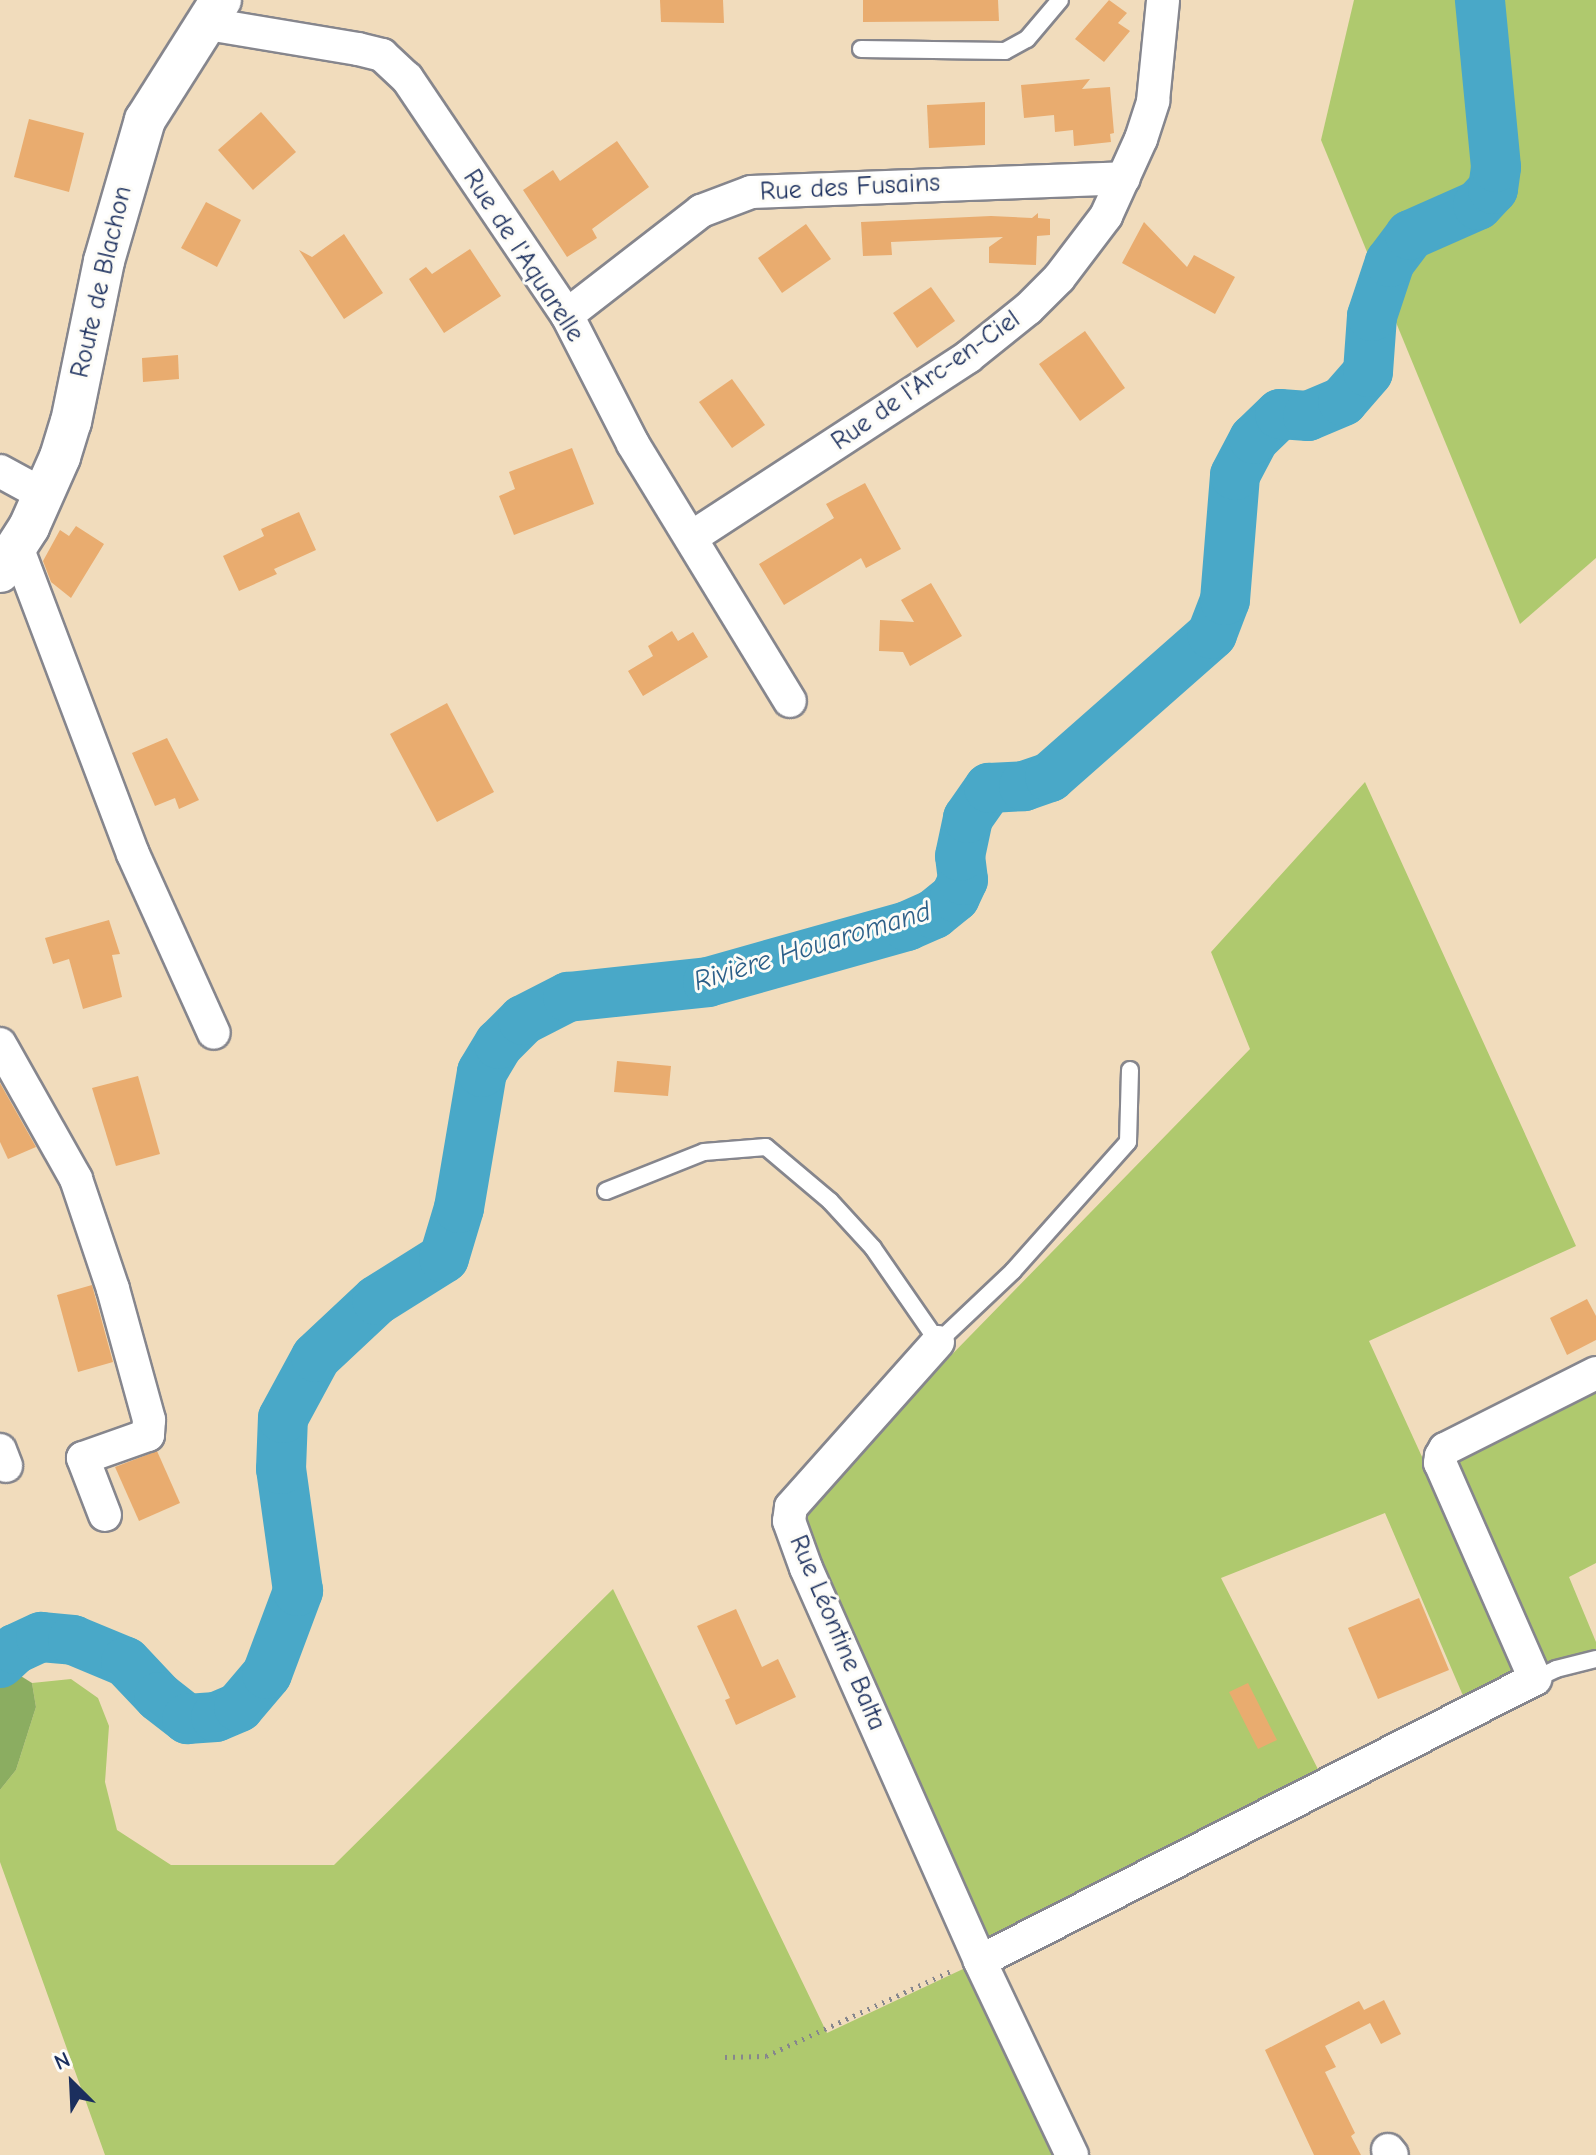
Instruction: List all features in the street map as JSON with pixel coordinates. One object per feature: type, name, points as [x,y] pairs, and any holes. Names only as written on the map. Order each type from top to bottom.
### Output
[{"type":"street","name":"Rue de l'Arc-en-Ciel","points":[[692,537],[968,357],[1028,309],[1085,246],[1106,216],[1124,178],[1153,101],[1163,0]]},
{"type":"street","name":"Rue de l'Aquarelle","points":[[214,12],[382,55],[394,64],[424,99],[567,315],[633,444],[790,701]]},
{"type":"street","name":"Route de Blachon","points":[[8,560],[44,495],[71,422],[104,261],[141,132],[214,12]]},
{"type":"street","name":"Rue des Fusains","points":[[567,315],[701,211],[751,192],[1124,178]]},
{"type":"street","points":[[0,471],[44,495]]},
{"type":"street","points":[[8,560],[133,854],[214,1033]]},
{"type":"street","points":[[0,1044],[76,1179],[113,1289],[149,1420],[148,1435],[83,1458],[105,1515]]},
{"type":"street","name":"Rue Léontine Balta","points":[[938,1342],[791,1507],[789,1521],[806,1568],[980,1961],[1072,2155]]},
{"type":"street","points":[[980,1961],[1535,1679],[1440,1463],[1441,1456],[1445,1449],[1596,1373]]},
{"type":"lane","points":[[861,49],[1005,51],[1027,39],[1060,0]]},
{"type":"lane","points":[[606,1191],[704,1152],[766,1147],[830,1201],[873,1248],[938,1342],[1013,1271],[1128,1142],[1130,1070]]},
{"type":"lane","points":[[1535,1679],[1556,1669],[1596,1659]]},
{"type":"path","points":[[725,2057],[766,2056],[932,1977],[980,1961]]},
{"type":"green space","points":[[1354,0],[1596,0],[1596,558],[1520,624],[1321,140]]},
{"type":"green space","points":[[1365,782],[1576,1246],[1369,1341],[1526,1684],[1470,1712],[1385,1513],[1221,1578],[1326,1785],[981,1961],[1071,2155],[105,2155],[0,1862],[0,1790],[16,1770],[36,1707],[32,1683],[71,1679],[98,1698],[109,1726],[105,1782],[117,1830],[171,1865],[334,1865],[613,1589],[827,2033],[980,1961],[800,1524],[809,1501],[1250,1049],[1211,952]]},
{"type":"green space","points":[[1596,1373],[1596,1563],[1569,1577],[1596,1642],[1596,1656],[1535,1679],[1441,1456]]},
{"type":"green space","points":[[0,1663],[32,1683],[36,1707],[16,1770],[0,1790]]},
{"type":"building","points":[[660,0],[723,0],[724,23],[661,22]]},
{"type":"building","points":[[863,0],[998,0],[999,21],[863,22]]},
{"type":"building","points":[[1109,0],[1127,13],[1118,23],[1130,31],[1104,62],[1075,39]]},
{"type":"building","points":[[1090,79],[1082,89],[1110,87],[1114,133],[1110,134],[1111,142],[1074,146],[1073,130],[1055,132],[1054,115],[1024,118],[1021,85]]},
{"type":"building","points":[[985,102],[985,145],[929,148],[927,105]]},
{"type":"building","points":[[261,112],[296,152],[253,190],[218,150]]},
{"type":"building","points":[[29,119],[84,133],[69,192],[14,177]]},
{"type":"building","points":[[617,141],[649,187],[592,229],[597,238],[567,257],[523,190],[553,170],[560,181]]},
{"type":"building","points":[[206,202],[241,220],[217,267],[181,248]]},
{"type":"building","points":[[1038,213],[1038,218],[1050,219],[1050,235],[1037,236],[1036,265],[989,263],[989,247],[1003,237],[891,242],[892,255],[863,256],[861,222],[991,216],[1032,218]]},
{"type":"building","points":[[1144,222],[1187,267],[1194,255],[1235,277],[1215,314],[1122,263]]},
{"type":"building","points":[[806,224],[831,259],[782,293],[758,258]]},
{"type":"building","points":[[344,234],[383,293],[344,319],[299,250],[312,257]]},
{"type":"building","points":[[470,249],[501,296],[444,333],[409,279],[426,267],[432,274]]},
{"type":"building","points":[[931,287],[955,321],[917,348],[893,313]]},
{"type":"building","points":[[1085,331],[1125,388],[1080,421],[1039,364]]},
{"type":"building","points":[[178,355],[179,379],[143,382],[142,358]]},
{"type":"building","points":[[732,379],[765,425],[732,448],[699,402]]},
{"type":"building","points":[[572,448],[594,504],[514,535],[499,496],[515,489],[509,472]]},
{"type":"building","points":[[865,483],[901,549],[866,568],[861,558],[784,605],[759,564],[834,518],[826,504]]},
{"type":"building","points":[[299,512],[316,550],[274,569],[277,574],[239,591],[223,556],[264,536],[261,529]]},
{"type":"building","points":[[76,526],[104,544],[71,598],[51,582],[43,561],[60,530],[69,536]]},
{"type":"building","points":[[931,583],[962,636],[910,666],[903,652],[879,651],[880,620],[914,622],[901,600]]},
{"type":"building","points":[[672,631],[678,641],[693,632],[708,657],[643,696],[628,671],[653,656],[648,646]]},
{"type":"building","points":[[447,703],[494,792],[437,822],[390,734]]},
{"type":"building","points":[[167,738],[199,800],[179,809],[175,798],[155,806],[132,753]]},
{"type":"building","points":[[109,920],[120,954],[112,955],[122,997],[83,1009],[69,959],[53,964],[45,938]]},
{"type":"building","points":[[617,1061],[671,1066],[668,1096],[614,1092]]},
{"type":"building","points":[[138,1076],[160,1154],[116,1166],[92,1088]]},
{"type":"building","points":[[0,1083],[36,1147],[8,1159],[0,1142]]},
{"type":"building","points":[[92,1285],[113,1362],[78,1372],[57,1295]]},
{"type":"building","points":[[1587,1299],[1596,1316],[1596,1340],[1567,1355],[1550,1318]]},
{"type":"building","points":[[157,1451],[180,1503],[139,1521],[115,1467]]},
{"type":"building","points":[[1419,1598],[1449,1670],[1378,1699],[1348,1628]]},
{"type":"building","points":[[736,1609],[762,1667],[778,1659],[796,1697],[736,1725],[725,1700],[730,1698],[697,1626]]},
{"type":"building","points":[[1248,1683],[1277,1740],[1258,1749],[1229,1692]]},
{"type":"building","points":[[1384,2000],[1401,2034],[1381,2044],[1370,2023],[1325,2046],[1336,2067],[1325,2072],[1355,2133],[1351,2136],[1361,2155],[1314,2155],[1265,2050],[1359,2001],[1364,2010]]},
{"type":"waterway","name":"Rivière Houaromand","points":[[0,1663],[15,1649],[41,1637],[73,1640],[126,1662],[159,1697],[187,1719],[216,1717],[239,1707],[267,1674],[298,1591],[281,1469],[283,1418],[316,1357],[377,1300],[444,1258],[459,1208],[482,1072],[499,1044],[523,1020],[568,997],[708,982],[907,926],[934,914],[955,897],[963,880],[960,856],[968,818],[989,788],[1024,786],[1050,777],[1212,634],[1225,600],[1235,475],[1254,439],[1280,414],[1308,416],[1343,401],[1368,372],[1372,316],[1390,262],[1410,235],[1478,205],[1493,189],[1496,167],[1480,0]]}]
